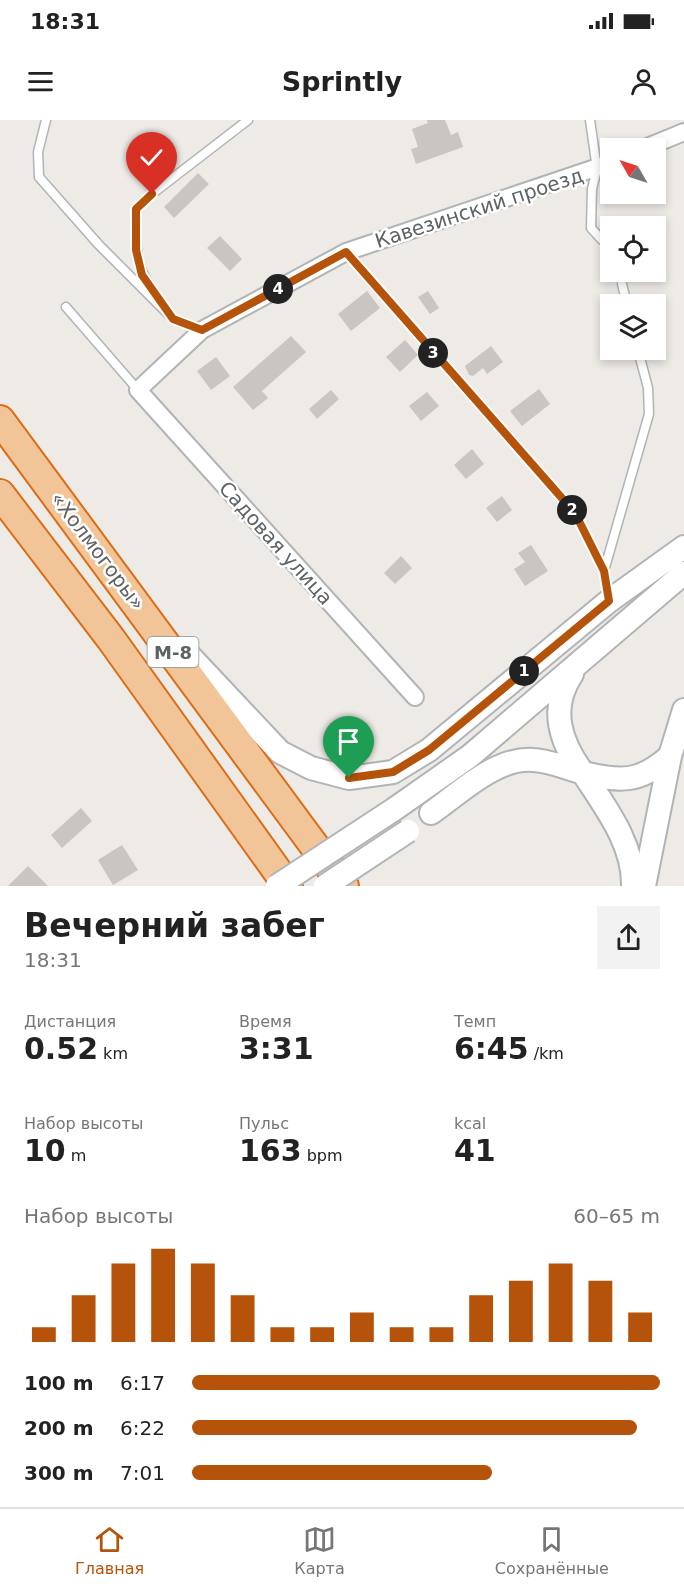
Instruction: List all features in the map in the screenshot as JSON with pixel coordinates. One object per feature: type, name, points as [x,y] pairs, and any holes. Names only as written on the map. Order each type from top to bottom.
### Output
[{"type":"highway","name":"«Холмогоры»","points":[[0,420],[112,568],[344,886]]},
{"type":"highway","name":"М-8","points":[[0,494],[111,639],[288,886]]},
{"type":"main road","points":[[112,568],[216,686],[280,752],[311,768],[349,778],[393,772],[429,750],[609,601],[684,547]]},
{"type":"main road","points":[[277,886],[470,756],[684,573]]},
{"type":"main road","points":[[576,667],[562,692],[559,719],[565,744],[620,834],[630,858],[633,886]]},
{"type":"main road","points":[[431,813],[506,743],[576,667]]},
{"type":"main road","points":[[644,886],[670,756],[684,710]]},
{"type":"main road","points":[[325,886],[408,831],[487,774],[516,761],[546,761],[608,779],[626,779],[650,773],[670,756]]},
{"type":"street","points":[[666,139],[684,132]]},
{"type":"street","name":"Кавезинский проезд","points":[[138,390],[202,330],[346,252],[600,167]]},
{"type":"street","name":"Садовая улица","points":[[138,390],[414,697]]},
{"type":"lane","points":[[46,120],[38,152],[39,177],[99,245],[173,319],[202,330]]},
{"type":"lane","points":[[173,319],[142,275],[136,250],[136,209],[248,120]]},
{"type":"lane","points":[[590,120],[600,153]]},
{"type":"lane","points":[[600,173],[591,189],[591,228],[600,238]]},
{"type":"lane","points":[[346,252],[575,513],[604,571],[609,601]]},
{"type":"lane","points":[[622,284],[624,294]]},
{"type":"lane","points":[[66,307],[138,390]]},
{"type":"lane","points":[[604,571],[649,414],[648,388],[641,360]]},
{"type":"building","points":[[427,120],[445,120],[451,135],[458,132],[463,147],[416,164],[411,149],[418,147],[412,129],[428,123]]},
{"type":"building","points":[[198,173],[209,184],[174,218],[164,207]]},
{"type":"building","points":[[220,236],[242,259],[230,271],[207,248]]},
{"type":"building","points":[[367,291],[380,308],[351,331],[338,314]]},
{"type":"building","points":[[428,291],[439,308],[430,314],[418,297]]},
{"type":"building","points":[[291,336],[306,352],[262,391],[268,398],[253,410],[233,387]]},
{"type":"building","points":[[405,340],[418,355],[400,372],[386,357]]},
{"type":"building","points":[[491,346],[503,362],[487,374],[483,368],[473,376],[469,375],[465,366]]},
{"type":"building","points":[[216,357],[230,376],[211,390],[197,371]]},
{"type":"building","points":[[539,389],[550,404],[522,426],[510,411]]},
{"type":"building","points":[[331,390],[339,399],[317,419],[309,409]]},
{"type":"building","points":[[427,392],[439,406],[421,421],[409,406]]},
{"type":"building","points":[[472,449],[484,464],[466,479],[454,465]]},
{"type":"building","points":[[502,496],[512,510],[497,522],[486,508]]},
{"type":"building","points":[[531,545],[548,571],[525,586],[514,569],[525,562],[518,553]]},
{"type":"building","points":[[401,556],[412,568],[395,584],[384,573]]},
{"type":"building","points":[[81,808],[92,821],[62,848],[51,835]]},
{"type":"building","points":[[122,845],[138,870],[113,885],[98,860]]},
{"type":"building","points":[[28,866],[48,886],[8,886]]},
{"type":"route","points":[[152,194],[136,209],[136,250],[142,275],[173,319],[202,330],[346,252],[575,513],[604,571],[609,601],[429,750],[393,772],[349,778]]}]
